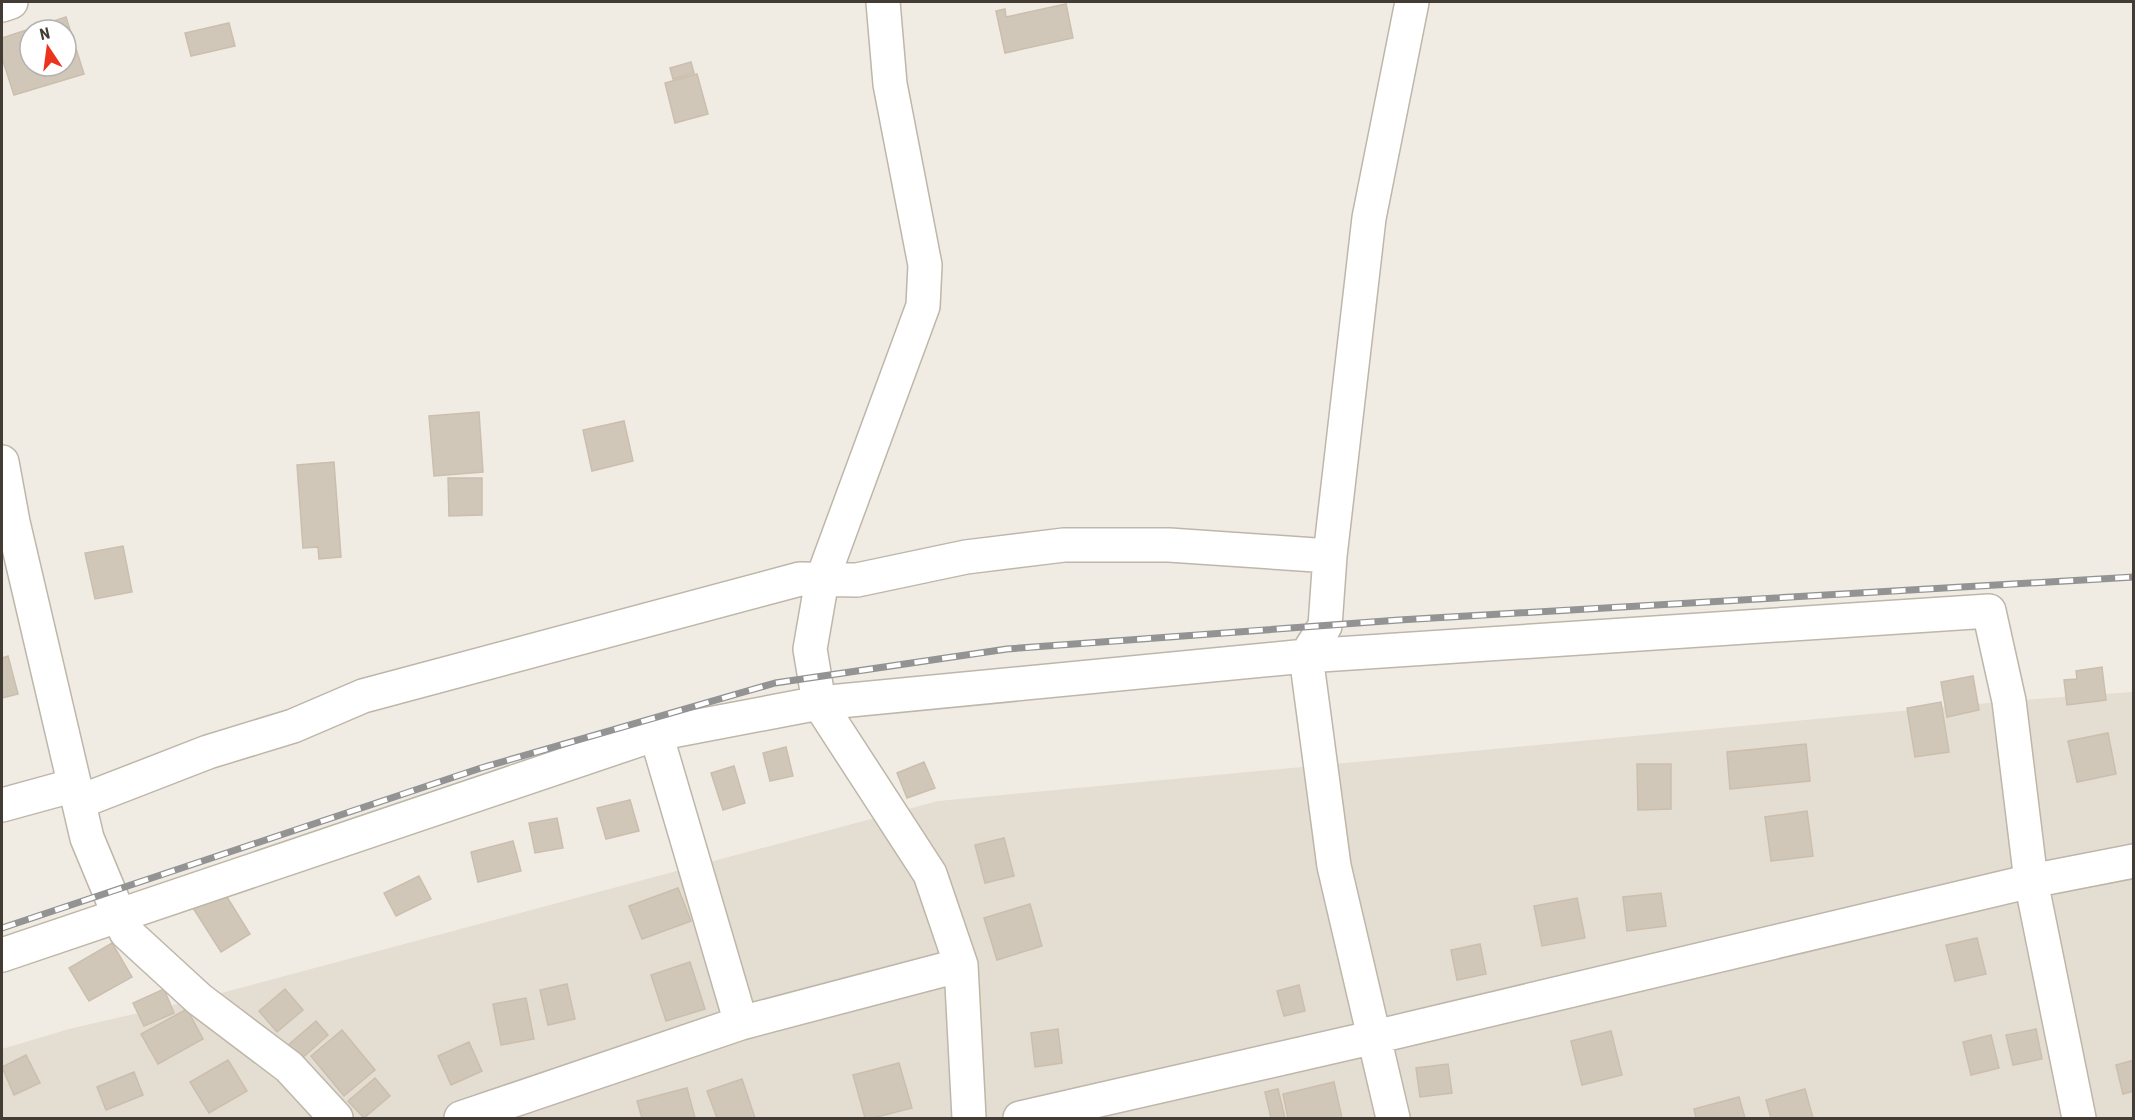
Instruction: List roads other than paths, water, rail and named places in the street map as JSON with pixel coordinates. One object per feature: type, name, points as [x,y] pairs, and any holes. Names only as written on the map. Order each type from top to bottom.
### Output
[{"type":"street","points":[[2,5],[11,2]]},
{"type":"street","points":[[883,2],[890,84],[925,265],[923,306],[822,580],[810,649],[819,704],[930,874],[961,966],[969,1119]]},
{"type":"street","points":[[1393,1119],[1334,866],[1306,656],[1325,626],[1330,556],[1370,218],[1412,2]]},
{"type":"street","points":[[2,462],[15,533],[87,838],[126,932],[199,999],[290,1067],[336,1119]]},
{"type":"street","points":[[2,805],[76,794],[293,726],[363,696],[800,579],[857,580],[966,557],[1064,545],[1169,544],[1330,556]]},
{"type":"street","points":[[2,955],[656,734],[819,704],[1306,656],[1989,611],[2009,700],[2031,881],[2079,1119]]},
{"type":"street","points":[[656,734],[741,1023]]},
{"type":"street","points":[[1020,1119],[2031,881],[2133,861]]},
{"type":"street","points":[[461,1119],[741,1023],[961,966]]},
{"type":"railway","points":[[2,928],[481,768],[775,683],[1007,649],[1399,620],[2134,577]]}]
